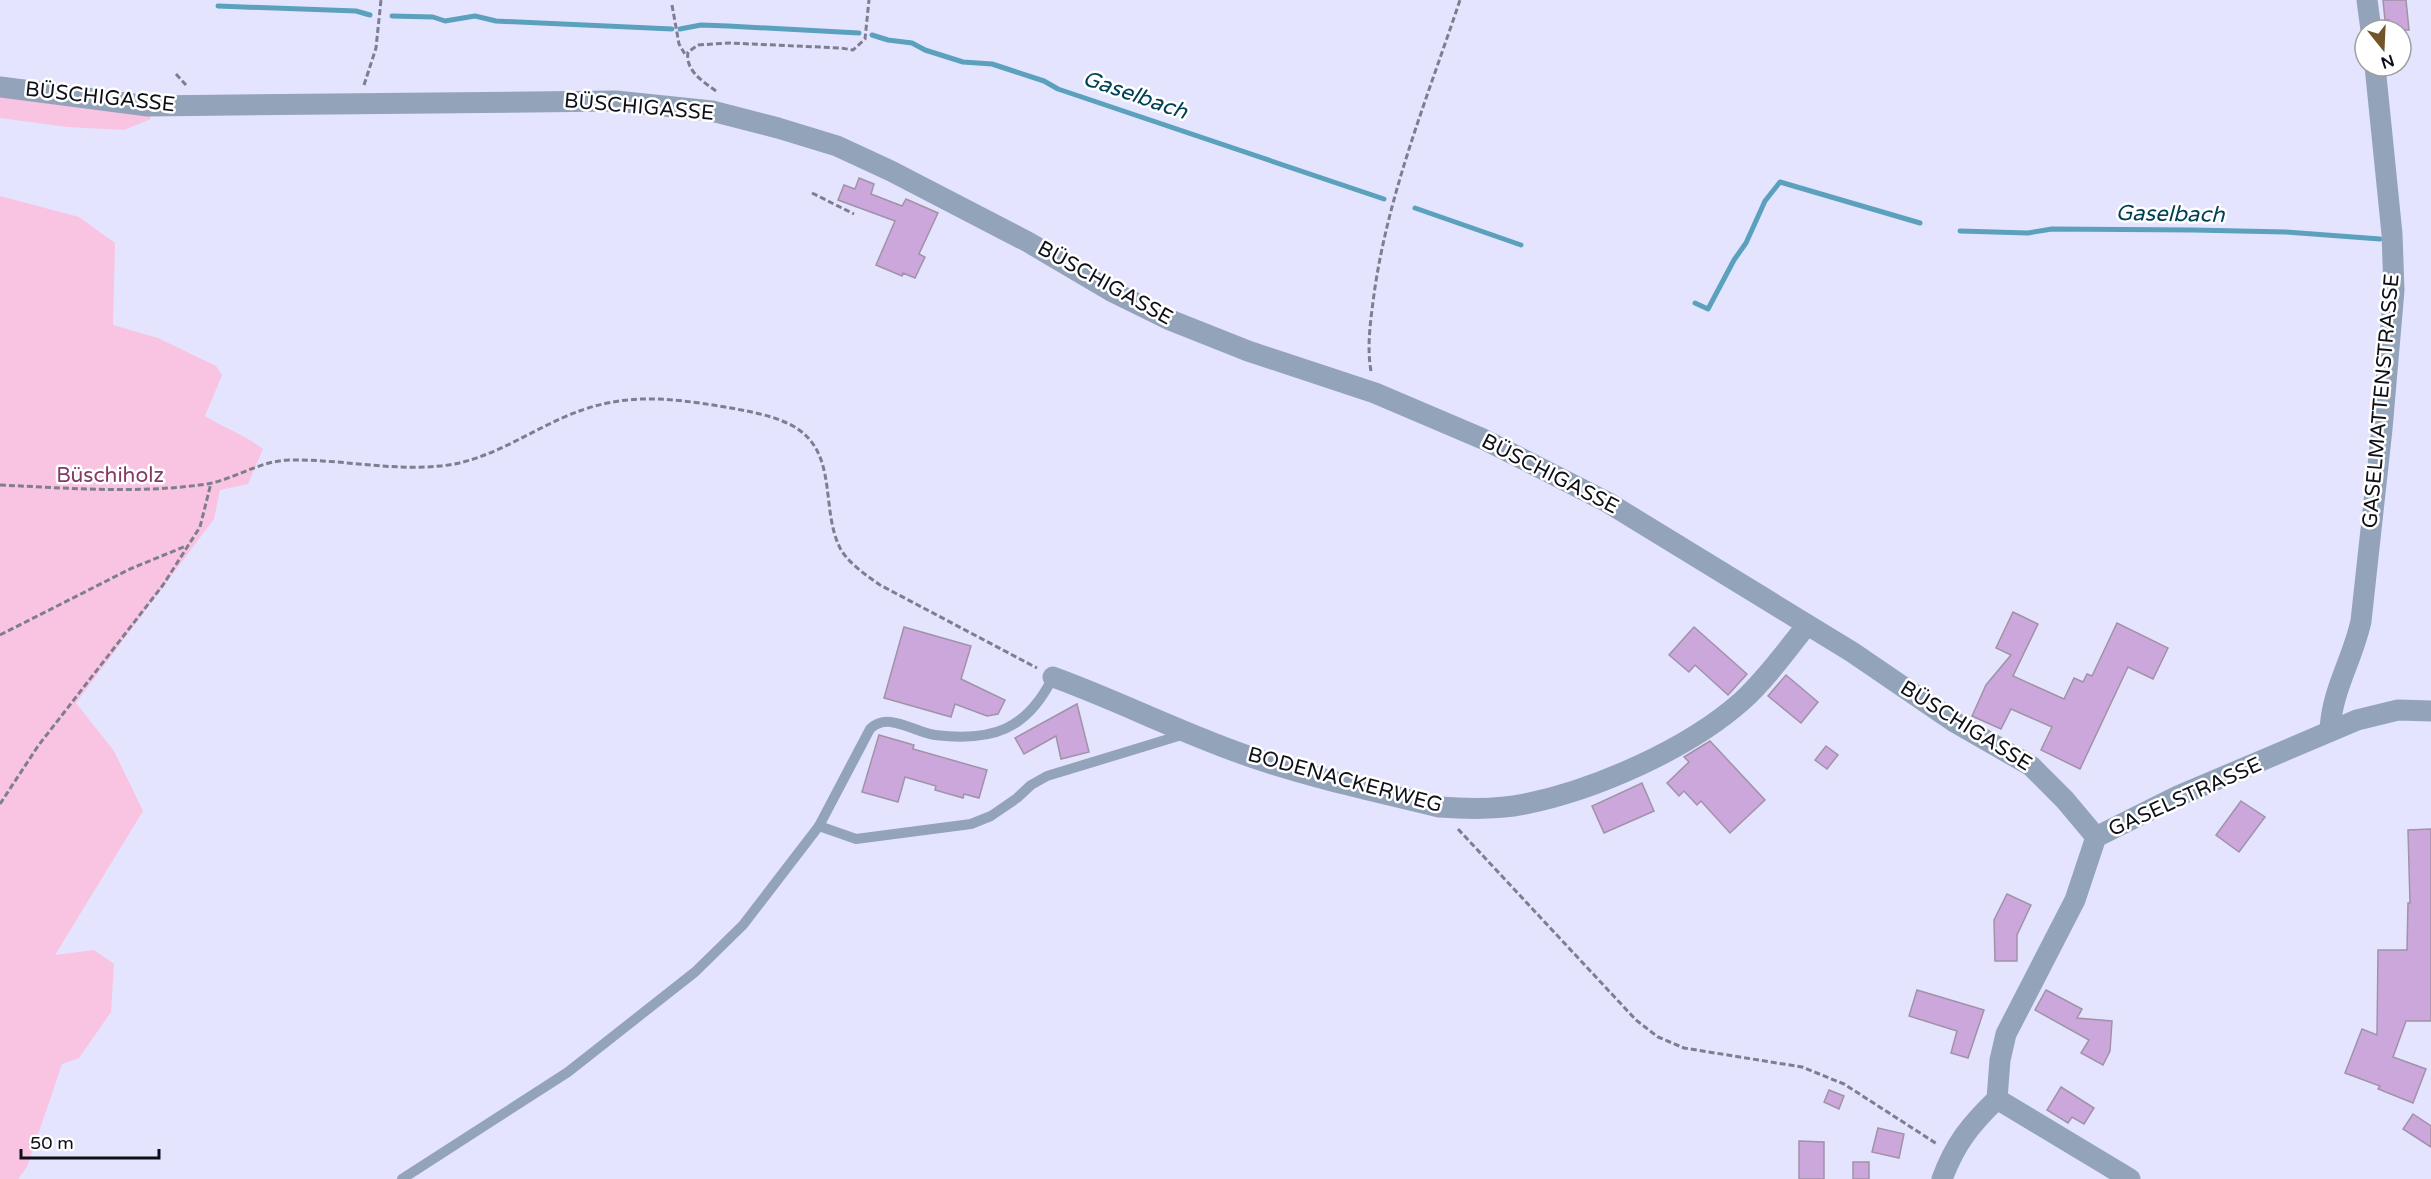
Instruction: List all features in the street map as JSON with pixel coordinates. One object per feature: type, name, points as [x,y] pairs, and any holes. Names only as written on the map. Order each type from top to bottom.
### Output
[{"type":"street","points":[[2367,0],[2369,18]]},
{"type":"street","name":"GASELMATTENSTRASSE","points":[[2330,731],[2332,706],[2350,660],[2361,621],[2382,429],[2394,290],[2392,234],[2376,78]]},
{"type":"street","name":"BÜSCHIGASSE","points":[[0,87],[148,106],[616,101],[712,111],[837,146],[891,171],[1028,242],[1111,291],[1170,320],[1248,351],[1375,393],[1483,438],[1607,502],[1852,652],[1956,723],[2031,766],[2065,800],[2096,837]]},
{"type":"street","name":"BODENACKERWEG","points":[[1053,677],[1258,760],[1439,807],[1463,809],[1525,804],[1600,782],[1651,760],[1685,741],[1740,702],[1772,669],[1807,624]]},
{"type":"street","name":"GASELSTRASSE","points":[[1997,1099],[2000,1060],[2006,1034],[2075,900],[2096,837],[2178,796],[2357,720],[2385,712],[2431,711]]},
{"type":"street","points":[[1942,1179],[1952,1154],[1965,1132],[1997,1099],[2130,1179]]},
{"type":"lane","points":[[402,1179],[568,1072],[695,972],[743,925],[819,826],[870,729],[876,722],[886,720],[933,735],[985,737],[1022,721],[1042,699],[1053,677]]},
{"type":"lane","points":[[819,826],[856,838],[971,824],[991,816],[1031,785],[1047,776],[1188,733]]},
{"type":"path","points":[[358,104],[376,48],[381,0]]},
{"type":"path","points":[[722,95],[699,78],[688,64],[688,52],[698,45],[729,43],[853,50],[865,39],[869,0]]},
{"type":"path","points":[[1375,393],[1369,364],[1370,327],[1378,262],[1392,201],[1460,0]]},
{"type":"path","points":[[672,5],[679,44],[687,58]]},
{"type":"path","points":[[812,193],[854,214]]},
{"type":"path","points":[[0,485],[159,490],[211,483],[254,466],[287,460],[408,467],[442,466],[471,460],[497,451],[562,418],[618,400],[673,398],[735,409],[791,425],[805,434],[818,450],[825,468],[831,525],[841,549],[860,571],[880,585],[1053,677]]},
{"type":"path","points":[[0,804],[38,747],[163,585],[200,527],[211,483]]},
{"type":"path","points":[[0,634],[130,569],[182,549],[189,543]]},
{"type":"path","points":[[1439,807],[1636,1020],[1658,1036],[1684,1048],[1802,1067],[1823,1075],[1844,1084],[1952,1154]]},
{"type":"green space","points":[[0,77],[146,106],[151,119],[124,130],[67,127],[0,118]]},
{"type":"green space","name":"Büschiholz","points":[[0,196],[79,217],[115,243],[113,325],[158,338],[216,366],[222,375],[205,416],[263,449],[248,484],[220,490],[214,519],[76,703],[114,751],[143,811],[55,955],[94,950],[114,964],[111,1012],[79,1058],[62,1064],[27,1167],[18,1179],[0,1179]]},
{"type":"building","points":[[2383,0],[2406,0],[2408,18],[2385,18]]},
{"type":"building","points":[[859,178],[874,184],[871,194],[902,206],[906,199],[938,213],[919,254],[925,257],[915,278],[903,273],[902,276],[876,265],[895,221],[838,200],[844,185],[855,189]]},
{"type":"building","points":[[2013,612],[2038,624],[2013,676],[2064,699],[2074,678],[2083,682],[2087,674],[2092,676],[2117,623],[2168,648],[2153,679],[2128,667],[2080,769],[2041,750],[2052,727],[2011,709],[2001,729],[1972,716],[1986,685],[2011,655],[1996,648]]},
{"type":"building","points":[[904,627],[971,646],[961,679],[1005,700],[998,714],[987,716],[955,704],[951,717],[884,698]]},
{"type":"building","points":[[1694,627],[1747,674],[1728,695],[1695,665],[1689,672],[1669,655]]},
{"type":"building","points":[[1786,675],[1818,702],[1801,723],[1768,696]]},
{"type":"building","points":[[1077,704],[1089,752],[1061,759],[1056,736],[1024,754],[1015,738]]},
{"type":"building","points":[[879,735],[914,745],[913,749],[987,770],[979,798],[964,794],[963,798],[935,790],[936,786],[905,777],[898,802],[862,792]]},
{"type":"building","points":[[1710,741],[1765,800],[1730,833],[1701,801],[1697,805],[1684,791],[1679,796],[1667,783],[1689,762],[1684,757]]},
{"type":"building","points":[[1826,746],[1838,755],[1827,769],[1815,760]]},
{"type":"building","points":[[1642,783],[1654,811],[1604,833],[1592,806]]},
{"type":"building","points":[[2241,801],[2265,817],[2239,852],[2216,835]]},
{"type":"building","points":[[2431,829],[2431,1021],[2406,1021],[2393,1057],[2426,1069],[2413,1103],[2378,1089],[2380,1086],[2345,1073],[2362,1029],[2377,1035],[2378,950],[2407,950],[2408,903],[2410,903],[2408,830]]},
{"type":"building","points":[[2007,894],[2031,905],[2017,935],[2017,961],[1995,961],[1994,920]]},
{"type":"building","points":[[1917,990],[1984,1010],[1968,1058],[1951,1053],[1957,1031],[1909,1016]]},
{"type":"building","points":[[2046,990],[2082,1009],[2077,1018],[2112,1021],[2110,1051],[2103,1065],[2081,1053],[2089,1040],[2035,1010]]},
{"type":"building","points":[[2061,1087],[2094,1108],[2084,1124],[2072,1117],[2068,1123],[2047,1110]]},
{"type":"building","points":[[1829,1090],[1844,1096],[1839,1109],[1824,1102]]},
{"type":"building","points":[[2413,1114],[2431,1126],[2431,1147],[2403,1129]]},
{"type":"building","points":[[1878,1128],[1904,1134],[1899,1158],[1872,1152]]},
{"type":"building","points":[[1799,1141],[1824,1142],[1824,1179],[1799,1179]]},
{"type":"building","points":[[1853,1162],[1869,1162],[1869,1179],[1853,1179]]},
{"type":"waterway","name":"Gaselbach","points":[[218,6],[356,11],[370,15]]},
{"type":"waterway","name":"Gaselbach","points":[[392,16],[433,17],[445,21],[475,16],[496,21],[672,29]]},
{"type":"waterway","name":"Gaselbach","points":[[680,29],[701,25],[859,33]]},
{"type":"waterway","name":"Gaselbach","points":[[872,35],[912,43],[925,50],[963,62],[992,64],[1044,81],[1058,89],[1384,199]]},
{"type":"waterway","name":"Gaselbach","points":[[1695,303],[1708,309],[1734,260],[1746,243],[1765,201],[1780,182],[1920,223]]},
{"type":"waterway","name":"Gaselbach","points":[[1415,208],[1521,245]]},
{"type":"waterway","name":"Gaselbach","points":[[1960,231],[2028,233],[2052,229],[2193,230],[2286,232],[2380,239]]}]
